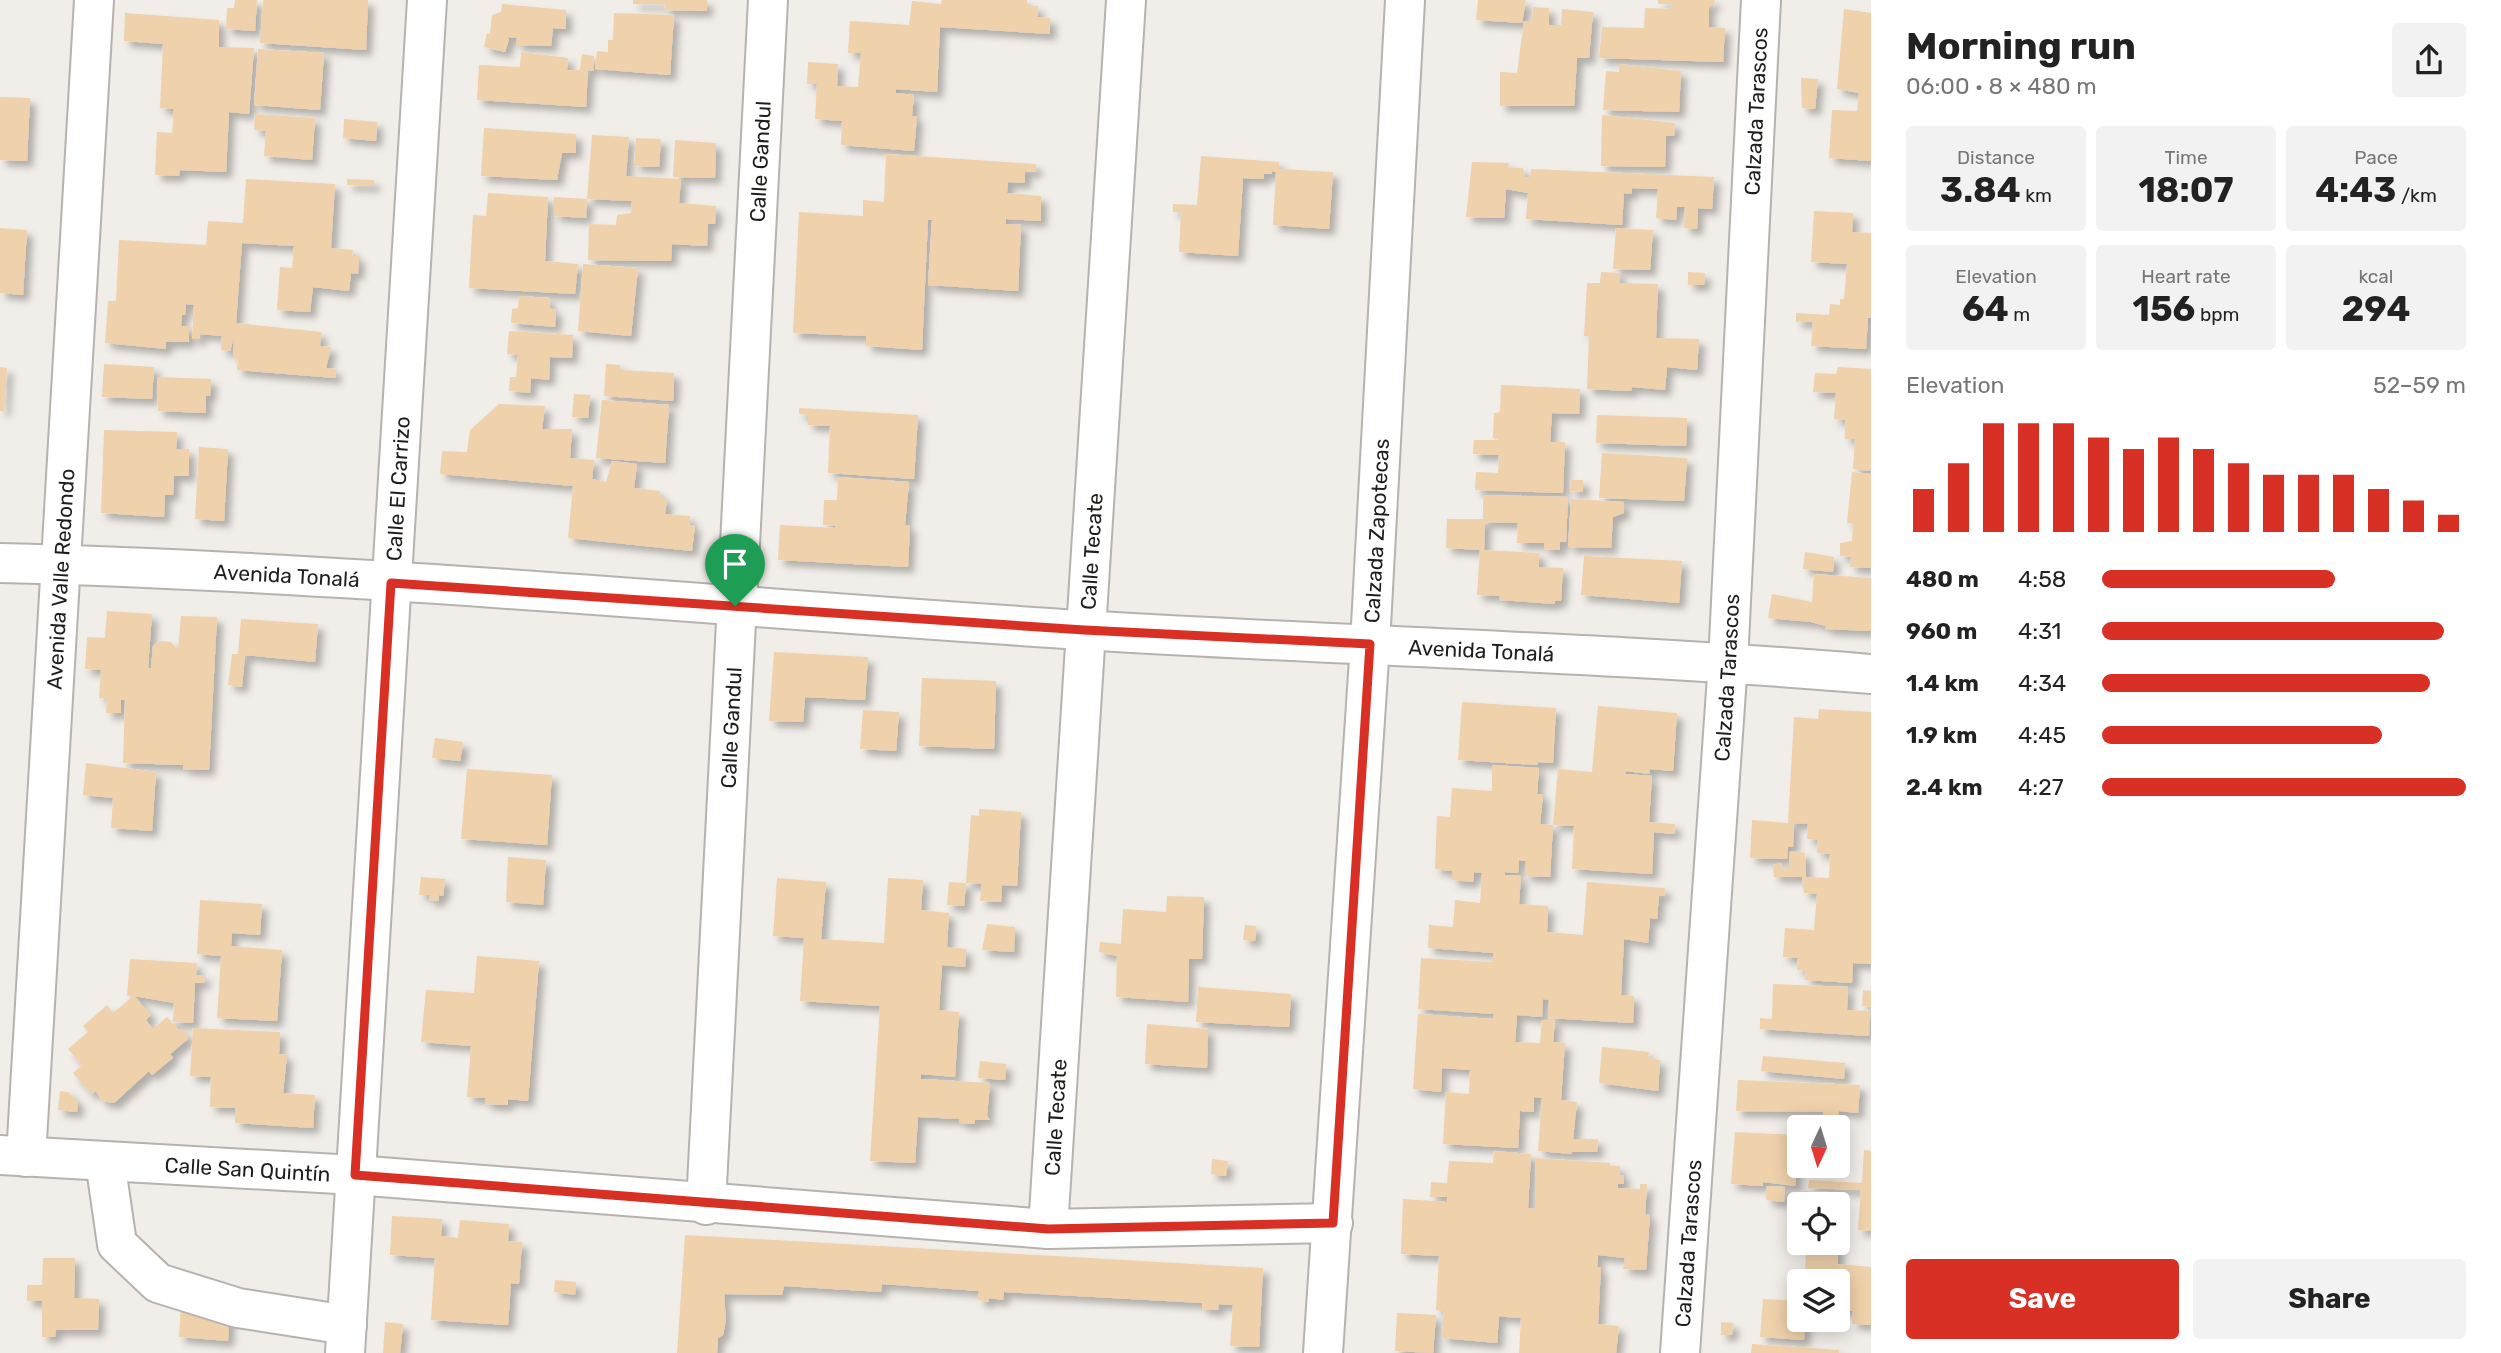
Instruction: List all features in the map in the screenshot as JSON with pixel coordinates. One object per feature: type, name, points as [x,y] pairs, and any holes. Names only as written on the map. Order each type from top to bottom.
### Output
[{"type":"street","name":"Avenida Valle Redondo","points":[[13,1156],[60,565],[94,0]]},
{"type":"street","name":"Calle El Carrizo","points":[[346,1339],[427,0]]},
{"type":"street","name":"Calle Gandul","points":[[706,1205],[768,0]]},
{"type":"street","name":"Calle Tecate","points":[[1048,1229],[1126,0]]},
{"type":"street","name":"Calzada Zapotecas","points":[[1323,1353],[1370,644],[1405,0]]},
{"type":"street","name":"Calzada Tarascos","points":[[1680,1353],[1728,662],[1761,0]]},
{"type":"street","name":"Avenida Tonalá","points":[[0,563],[391,583],[1084,630],[1728,662],[1871,674]]},
{"type":"street","name":"Calle San Quintín","points":[[13,1156],[355,1175],[706,1205],[1048,1229],[1333,1223]]},
{"type":"street","points":[[105,1161],[117,1244],[158,1283],[346,1339]]},
{"type":"building","points":[[235,0],[257,0],[255,31],[226,29],[227,8],[234,8]]},
{"type":"building","points":[[263,0],[368,0],[366,50],[260,43]]},
{"type":"building","points":[[633,0],[707,0],[707,11],[664,10],[665,4],[633,4]]},
{"type":"building","points":[[942,0],[1027,0],[1027,6],[1038,6],[1037,17],[1050,18],[1050,34],[940,27],[937,92],[896,89],[896,93],[914,95],[912,116],[917,116],[914,151],[841,145],[842,121],[815,119],[817,84],[807,84],[808,62],[838,64],[837,86],[858,87],[861,53],[848,53],[850,21],[909,25],[912,1],[941,4]]},
{"type":"building","points":[[1478,0],[1526,0],[1522,23],[1476,20]]},
{"type":"building","points":[[1658,0],[1715,0],[1714,5],[1709,5],[1709,27],[1725,28],[1723,62],[1599,58],[1602,27],[1644,28],[1645,8],[1671,9],[1671,4],[1658,4]]},
{"type":"building","points":[[502,4],[566,10],[566,29],[553,28],[551,46],[516,45],[517,38],[506,37],[509,39],[505,52],[484,47],[487,33],[490,34],[492,15],[501,12]]},
{"type":"building","points":[[1533,7],[1549,8],[1549,25],[1561,25],[1562,9],[1593,12],[1589,58],[1577,58],[1574,106],[1500,106],[1500,72],[1517,73],[1524,21],[1532,21]]},
{"type":"building","points":[[1844,9],[1871,13],[1871,161],[1829,158],[1832,110],[1857,111],[1859,93],[1837,89]]},
{"type":"building","points":[[125,13],[219,20],[219,47],[254,48],[249,114],[229,112],[226,172],[180,170],[179,176],[155,175],[157,132],[172,133],[174,109],[160,108],[163,44],[124,41]]},
{"type":"building","points":[[614,13],[674,15],[670,75],[595,69],[597,51],[608,52],[608,40],[613,40]]},
{"type":"building","points":[[258,49],[324,53],[320,110],[254,105]]},
{"type":"building","points":[[521,52],[568,58],[567,70],[580,70],[582,54],[594,56],[593,71],[588,70],[586,107],[477,100],[479,65],[520,67]]},
{"type":"building","points":[[1619,64],[1681,71],[1679,112],[1603,110],[1606,71],[1619,72]]},
{"type":"building","points":[[1801,78],[1818,79],[1815,109],[1802,108]]},
{"type":"building","points":[[0,97],[30,98],[27,161],[0,160]]},
{"type":"building","points":[[255,114],[315,118],[312,160],[264,156],[266,131],[254,130]]},
{"type":"building","points":[[1602,115],[1675,123],[1674,136],[1666,136],[1665,167],[1601,166]]},
{"type":"building","points":[[344,119],[377,122],[376,141],[343,138]]},
{"type":"building","points":[[484,128],[576,134],[576,153],[562,153],[557,180],[481,176]]},
{"type":"building","points":[[592,135],[629,137],[626,176],[681,179],[679,203],[716,206],[715,224],[708,224],[707,246],[672,244],[671,261],[588,260],[589,224],[616,225],[617,215],[631,213],[632,201],[587,199]]},
{"type":"building","points":[[636,138],[661,139],[659,167],[634,166]]},
{"type":"building","points":[[675,140],[716,143],[715,178],[673,177]]},
{"type":"building","points":[[886,154],[1036,164],[1036,172],[1025,171],[1025,183],[1008,182],[1007,193],[1041,196],[1041,221],[1006,219],[1006,224],[1021,225],[1018,291],[928,285],[932,220],[928,220],[922,350],[866,346],[866,336],[793,333],[799,212],[863,216],[863,200],[884,202]]},
{"type":"building","points":[[1201,156],[1279,162],[1279,169],[1333,172],[1329,229],[1273,225],[1276,172],[1272,171],[1272,174],[1264,174],[1264,179],[1243,178],[1238,256],[1179,252],[1181,212],[1173,212],[1173,204],[1197,205]]},
{"type":"building","points":[[1472,162],[1509,163],[1508,168],[1523,168],[1525,177],[1530,177],[1531,169],[1714,177],[1712,209],[1698,208],[1697,229],[1684,228],[1685,207],[1677,207],[1676,220],[1656,218],[1658,189],[1632,188],[1632,194],[1624,193],[1622,225],[1526,219],[1528,193],[1506,189],[1504,218],[1466,217]]},
{"type":"building","points":[[246,179],[335,184],[331,248],[353,250],[352,256],[359,256],[358,274],[351,273],[349,291],[313,287],[310,312],[277,310],[280,267],[292,268],[294,246],[242,243],[236,323],[321,332],[320,346],[331,347],[326,368],[336,369],[335,378],[237,370],[238,359],[233,358],[234,337],[230,351],[221,350],[222,336],[200,334],[200,339],[192,339],[194,305],[186,304],[185,315],[182,315],[181,326],[189,326],[189,342],[166,342],[166,349],[105,343],[108,301],[116,301],[119,240],[206,245],[208,221],[243,223]]},
{"type":"building","points":[[347,179],[374,180],[374,186],[347,185]]},
{"type":"building","points":[[488,193],[548,197],[545,261],[578,264],[575,294],[469,288],[473,215],[486,216]]},
{"type":"building","points":[[554,197],[587,199],[586,218],[554,216]]},
{"type":"building","points":[[1814,211],[1853,213],[1852,232],[1871,233],[1871,318],[1868,318],[1866,349],[1811,346],[1813,322],[1796,322],[1796,313],[1829,315],[1830,304],[1840,305],[1840,299],[1844,299],[1847,264],[1811,262]]},
{"type":"building","points":[[0,228],[27,230],[23,295],[0,293]]},
{"type":"building","points":[[1616,228],[1653,230],[1650,270],[1613,269]]},
{"type":"building","points":[[583,264],[638,268],[631,336],[578,331]]},
{"type":"building","points":[[1601,272],[1620,273],[1620,283],[1658,284],[1656,338],[1699,339],[1697,370],[1667,367],[1665,390],[1632,387],[1631,391],[1587,389],[1589,336],[1584,336],[1587,283],[1600,283]]},
{"type":"building","points":[[1688,272],[1705,273],[1704,285],[1688,285]]},
{"type":"building","points":[[519,296],[549,298],[550,308],[556,310],[555,327],[511,323],[512,309],[518,308]]},
{"type":"building","points":[[509,331],[573,335],[572,358],[550,357],[549,380],[531,378],[530,393],[509,391],[510,377],[516,377],[518,355],[507,354]]},
{"type":"building","points":[[104,364],[154,367],[152,399],[102,397]]},
{"type":"building","points":[[606,364],[620,365],[620,370],[674,373],[673,401],[604,396]]},
{"type":"building","points":[[0,367],[7,368],[4,411],[0,411]]},
{"type":"building","points":[[1838,367],[1871,369],[1871,471],[1853,469],[1855,439],[1845,439],[1845,420],[1834,419],[1836,393],[1813,392],[1815,373],[1836,374]]},
{"type":"building","points":[[157,377],[211,379],[210,396],[206,396],[206,413],[158,411]]},
{"type":"building","points":[[1501,385],[1580,389],[1579,414],[1552,413],[1550,442],[1565,442],[1563,493],[1475,490],[1476,472],[1498,473],[1499,455],[1473,454],[1474,440],[1499,440],[1493,438],[1494,413],[1500,412]]},
{"type":"building","points":[[574,394],[590,395],[588,418],[572,417]]},
{"type":"building","points":[[602,400],[669,405],[665,463],[596,458]]},
{"type":"building","points":[[499,404],[545,406],[542,429],[572,429],[570,458],[594,460],[592,479],[606,482],[612,461],[637,464],[634,488],[660,491],[659,497],[667,499],[665,514],[690,516],[690,525],[695,525],[692,551],[568,538],[573,486],[440,474],[442,451],[467,452],[470,430]]},
{"type":"building","points":[[799,408],[918,415],[914,479],[828,473],[830,426],[808,425],[808,415],[799,414]]},
{"type":"building","points":[[1597,415],[1687,418],[1686,446],[1596,443]]},
{"type":"building","points":[[104,430],[177,432],[176,449],[189,449],[189,476],[174,476],[173,495],[165,495],[164,517],[101,513]]},
{"type":"building","points":[[199,447],[228,449],[224,521],[195,519]]},
{"type":"building","points":[[1602,453],[1687,458],[1684,501],[1599,498]]},
{"type":"building","points":[[1852,472],[1871,474],[1871,568],[1850,567],[1851,557],[1840,556],[1840,543],[1852,541],[1853,523],[1847,523]]},
{"type":"building","points":[[838,477],[909,482],[905,525],[910,526],[908,567],[778,560],[780,525],[835,528],[823,525],[824,500],[837,500]]},
{"type":"building","points":[[1571,480],[1583,480],[1583,492],[1570,491]]},
{"type":"building","points":[[1483,495],[1568,497],[1566,542],[1560,542],[1560,550],[1544,549],[1544,543],[1517,543],[1518,523],[1485,522],[1484,550],[1539,553],[1539,567],[1563,568],[1561,601],[1555,601],[1555,604],[1499,600],[1500,596],[1477,595],[1480,550],[1446,548],[1447,519],[1483,519]]},
{"type":"building","points":[[1571,499],[1624,502],[1624,513],[1613,517],[1611,548],[1568,547]]},
{"type":"building","points":[[1805,552],[1834,557],[1833,572],[1803,569]]},
{"type":"building","points":[[1584,556],[1682,561],[1679,603],[1581,595]]},
{"type":"building","points":[[1814,574],[1871,578],[1871,631],[1825,629],[1826,626],[1811,622],[1768,618],[1772,594],[1812,602]]},
{"type":"building","points":[[107,611],[152,614],[148,668],[151,668],[153,646],[160,641],[171,642],[178,650],[181,616],[217,617],[209,770],[183,769],[183,765],[123,763],[125,700],[121,700],[121,713],[106,713],[107,699],[99,698],[101,670],[85,669],[87,637],[105,638]]},
{"type":"building","points":[[241,619],[318,624],[315,662],[245,655],[242,687],[228,685],[232,654],[238,654]]},
{"type":"building","points":[[774,652],[868,657],[865,700],[805,697],[803,722],[769,721]]},
{"type":"building","points":[[922,678],[996,681],[994,749],[919,746]]},
{"type":"building","points":[[1462,702],[1556,708],[1553,763],[1538,762],[1538,765],[1458,760]]},
{"type":"building","points":[[1598,706],[1677,713],[1673,771],[1650,769],[1649,774],[1626,771],[1626,774],[1652,776],[1649,822],[1675,824],[1674,834],[1654,832],[1652,874],[1572,869],[1574,826],[1553,825],[1558,769],[1592,772]]},
{"type":"building","points":[[1819,709],[1871,712],[1871,964],[1853,963],[1852,983],[1805,980],[1806,971],[1797,970],[1798,958],[1783,957],[1785,928],[1814,930],[1817,894],[1804,893],[1802,877],[1774,877],[1773,865],[1781,863],[1782,869],[1789,868],[1790,851],[1805,853],[1806,877],[1829,878],[1830,854],[1817,853],[1818,840],[1807,839],[1808,824],[1794,823],[1793,847],[1788,847],[1787,859],[1750,858],[1752,820],[1788,823],[1794,717],[1818,719]]},
{"type":"building","points":[[863,710],[899,712],[896,751],[860,749]]},
{"type":"building","points":[[435,738],[463,742],[460,761],[432,758]]},
{"type":"building","points":[[86,763],[156,772],[152,831],[111,828],[113,798],[83,795]]},
{"type":"building","points":[[1492,765],[1539,768],[1537,794],[1543,794],[1540,824],[1553,825],[1550,877],[1525,876],[1526,861],[1519,860],[1518,873],[1505,872],[1505,875],[1521,876],[1519,904],[1548,906],[1547,932],[1583,935],[1587,882],[1665,888],[1665,896],[1659,895],[1657,919],[1650,918],[1648,943],[1624,939],[1621,995],[1634,996],[1633,1023],[1548,1018],[1549,1000],[1543,999],[1542,1017],[1517,1015],[1515,1042],[1540,1043],[1542,1020],[1555,1020],[1553,1042],[1565,1043],[1561,1100],[1577,1102],[1573,1139],[1598,1139],[1597,1152],[1572,1154],[1538,1151],[1542,1098],[1534,1097],[1534,1112],[1520,1111],[1518,1148],[1443,1144],[1446,1092],[1469,1094],[1470,1070],[1442,1068],[1441,1092],[1413,1089],[1418,1014],[1493,1019],[1494,1014],[1418,1009],[1421,958],[1492,962],[1494,953],[1428,948],[1429,925],[1453,927],[1455,900],[1480,903],[1482,873],[1474,872],[1473,882],[1452,880],[1452,871],[1435,869],[1437,816],[1450,817],[1452,788],[1492,791]]},
{"type":"building","points":[[467,769],[552,775],[547,845],[461,839]]},
{"type":"building","points":[[979,809],[1021,812],[1017,886],[1002,885],[1001,902],[980,901],[982,884],[966,883],[971,815],[979,816]]},
{"type":"building","points":[[508,857],[546,860],[543,905],[506,902]]},
{"type":"building","points":[[421,877],[445,879],[443,896],[439,895],[439,901],[429,900],[429,895],[419,895]]},
{"type":"building","points":[[777,878],[826,882],[821,939],[884,943],[888,878],[923,880],[921,910],[949,913],[947,947],[966,949],[965,967],[942,965],[939,1010],[959,1012],[955,1077],[921,1074],[921,1079],[990,1083],[987,1116],[990,1120],[975,1120],[975,1124],[959,1123],[960,1119],[918,1117],[915,1163],[870,1161],[880,1006],[800,1001],[804,938],[773,936]]},
{"type":"building","points":[[949,882],[966,883],[964,906],[947,905]]},
{"type":"building","points":[[1167,896],[1204,897],[1202,959],[1189,959],[1188,1002],[1116,997],[1117,956],[1099,952],[1100,942],[1121,944],[1123,909],[1166,912]]},
{"type":"building","points":[[200,900],[262,904],[260,935],[232,933],[231,946],[282,950],[277,1021],[217,1018],[221,956],[197,954]]},
{"type":"building","points":[[987,924],[1015,927],[1014,952],[982,950]]},
{"type":"building","points":[[1245,925],[1256,926],[1255,941],[1243,940]]},
{"type":"building","points":[[477,956],[539,961],[528,1101],[508,1099],[508,1105],[485,1104],[486,1098],[467,1097],[471,1046],[421,1042],[426,990],[474,993]]},
{"type":"building","points":[[130,959],[197,963],[196,975],[205,975],[204,983],[195,983],[193,1023],[173,1022],[174,1003],[134,996],[151,1015],[146,1020],[153,1029],[167,1017],[178,1029],[186,1032],[188,1039],[170,1054],[173,1058],[152,1075],[149,1071],[114,1103],[102,1101],[96,1091],[91,1094],[73,1073],[82,1065],[68,1049],[88,1032],[83,1026],[107,1005],[113,1013],[133,996],[127,996]]},
{"type":"building","points":[[1773,984],[1848,987],[1847,1010],[1870,1011],[1869,1036],[1760,1029],[1760,1018],[1772,1019]]},
{"type":"building","points":[[1198,987],[1291,994],[1289,1027],[1196,1022]]},
{"type":"building","points":[[1863,990],[1871,991],[1871,1007],[1862,1006]]},
{"type":"building","points":[[1147,1024],[1208,1029],[1207,1068],[1145,1064]]},
{"type":"building","points":[[193,1028],[280,1032],[279,1054],[287,1055],[283,1093],[315,1095],[313,1128],[235,1123],[235,1108],[210,1107],[211,1077],[190,1076]]},
{"type":"building","points":[[1602,1047],[1649,1052],[1648,1058],[1660,1060],[1658,1091],[1599,1083]]},
{"type":"building","points":[[1763,1056],[1845,1063],[1844,1079],[1761,1071]]},
{"type":"building","points":[[980,1061],[1006,1064],[1005,1080],[978,1078]]},
{"type":"building","points":[[1738,1080],[1860,1085],[1858,1113],[1839,1111],[1839,1115],[1823,1115],[1823,1112],[1736,1111]]},
{"type":"building","points":[[60,1091],[68,1092],[78,1102],[77,1112],[58,1110]]},
{"type":"building","points":[[1735,1132],[1787,1134],[1787,1178],[1796,1178],[1796,1186],[1763,1182],[1763,1186],[1731,1184]]},
{"type":"building","points":[[1864,1150],[1871,1151],[1871,1231],[1858,1230],[1861,1190],[1808,1188],[1809,1180],[1862,1183]]},
{"type":"building","points":[[1494,1151],[1531,1154],[1528,1208],[1535,1209],[1535,1158],[1610,1163],[1610,1166],[1620,1166],[1620,1175],[1624,1175],[1624,1184],[1618,1184],[1618,1188],[1640,1189],[1640,1184],[1647,1184],[1645,1215],[1650,1214],[1646,1270],[1623,1269],[1625,1258],[1598,1255],[1597,1267],[1601,1267],[1598,1324],[1619,1326],[1616,1353],[1519,1353],[1521,1318],[1499,1316],[1497,1343],[1442,1338],[1444,1311],[1436,1310],[1439,1256],[1401,1254],[1403,1199],[1447,1202],[1447,1197],[1430,1197],[1431,1182],[1447,1183],[1449,1161],[1493,1163]]},
{"type":"building","points":[[1212,1159],[1228,1161],[1226,1176],[1211,1174]]},
{"type":"building","points":[[1767,1186],[1785,1187],[1784,1202],[1766,1200]]},
{"type":"building","points":[[392,1216],[442,1219],[441,1236],[458,1238],[460,1220],[509,1224],[508,1241],[522,1242],[519,1284],[511,1283],[508,1325],[431,1320],[435,1258],[390,1255]]},
{"type":"building","points":[[685,1235],[1263,1268],[1259,1347],[1230,1346],[1233,1305],[1219,1304],[1218,1310],[1202,1309],[1202,1303],[1004,1292],[1003,1300],[989,1298],[988,1302],[978,1300],[979,1291],[882,1284],[881,1292],[784,1286],[782,1295],[724,1294],[726,1320],[723,1335],[718,1338],[717,1353],[677,1353]]},
{"type":"building","points":[[1806,1255],[1838,1255],[1838,1264],[1871,1267],[1871,1325],[1852,1324],[1850,1269],[1805,1269]]},
{"type":"building","points":[[43,1258],[75,1258],[74,1298],[99,1299],[98,1330],[56,1330],[55,1337],[42,1337],[42,1301],[27,1301],[27,1285],[42,1285]]},
{"type":"building","points":[[555,1280],[576,1282],[575,1295],[554,1292]]},
{"type":"building","points":[[182,1287],[231,1294],[228,1341],[179,1337]]},
{"type":"building","points":[[1763,1299],[1787,1300],[1787,1332],[1804,1332],[1804,1340],[1760,1337]]},
{"type":"building","points":[[1397,1313],[1436,1315],[1433,1353],[1395,1351]]},
{"type":"building","points":[[385,1322],[403,1324],[400,1353],[383,1353]]},
{"type":"building","points":[[1721,1322],[1733,1323],[1732,1335],[1721,1335]]},
{"type":"building","points":[[1752,1344],[1839,1350],[1839,1353],[1751,1353]]},
{"type":"route","points":[[391,583],[735,606],[1084,630],[1370,644],[1333,1223],[1048,1229],[706,1205],[355,1175],[391,583]]}]
